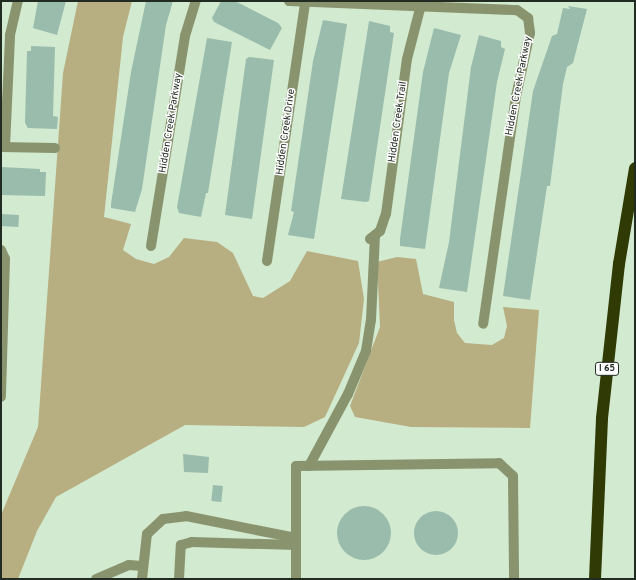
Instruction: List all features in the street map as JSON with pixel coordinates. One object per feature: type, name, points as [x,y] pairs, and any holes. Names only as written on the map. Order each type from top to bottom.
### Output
[{"type":"highway","name":"I 65","points":[[595,576],[598,477],[608,359],[635,168]]},
{"type":"street","points":[[18,1],[6,35],[3,147],[55,148]]},
{"type":"street","name":"Hidden Creek Parkway","points":[[151,246],[185,36],[196,1]]},
{"type":"street","name":"Hidden Creek Parkway","points":[[289,1],[305,3],[421,4],[517,10],[530,22],[516,96],[483,324]]},
{"type":"street","name":"Hidden Creek Drive","points":[[267,261],[305,3]]},
{"type":"street","name":"Hidden Creek Trail","points":[[310,466],[348,394],[366,351],[371,320],[372,237],[386,214],[407,59],[421,4]]},
{"type":"street","points":[[1,250],[5,259],[1,397]]},
{"type":"street","points":[[296,579],[296,466],[499,463],[505,466],[514,476],[514,579]]},
{"type":"street","points":[[142,579],[142,566],[147,534],[163,519],[186,516],[296,542]]},
{"type":"street","points":[[179,579],[181,545],[192,542],[296,542]]},
{"type":"street","points":[[96,579],[129,565],[142,566]]},
{"type":"shaded area","points":[[78,1],[132,1],[123,37],[104,217],[131,224],[123,250],[136,259],[154,264],[169,257],[184,238],[217,242],[233,253],[253,296],[263,298],[290,281],[307,251],[358,261],[364,299],[359,343],[325,417],[304,427],[185,425],[56,497],[37,531],[18,579],[1,579],[1,515],[38,427],[63,73]]},
{"type":"shaded area","points":[[397,257],[416,259],[423,294],[454,302],[454,320],[457,333],[465,343],[492,345],[504,338],[507,326],[503,307],[539,310],[530,428],[411,427],[355,417],[350,406],[380,327],[377,262]]},
{"type":"building","points":[[38,1],[66,1],[57,35],[33,28]]},
{"type":"building","points":[[146,1],[173,1],[166,25],[142,189],[135,212],[111,208],[111,204],[131,72]]},
{"type":"building","points":[[221,1],[235,1],[278,23],[282,28],[270,50],[214,22],[212,18]]},
{"type":"building","points":[[568,6],[587,9],[573,63],[567,67],[563,84],[550,186],[547,186],[530,300],[503,296],[533,91],[552,36],[557,34],[563,8],[570,9]]},
{"type":"building","points":[[323,20],[347,24],[314,239],[288,235],[294,212],[291,211],[313,61]]},
{"type":"building","points":[[369,21],[390,26],[390,32],[394,33],[369,201],[366,202],[341,199]]},
{"type":"building","points":[[434,28],[461,35],[449,73],[425,249],[400,246],[400,239],[423,72]]},
{"type":"building","points":[[479,35],[501,41],[501,47],[505,49],[497,82],[467,292],[439,288],[449,242],[471,67]]},
{"type":"building","points":[[207,38],[232,42],[208,193],[206,193],[201,217],[179,213],[177,207]]},
{"type":"building","points":[[31,46],[55,47],[53,116],[58,117],[57,129],[28,128],[25,123],[27,51],[31,51]]},
{"type":"building","points":[[249,57],[274,60],[252,219],[225,215],[246,59]]},
{"type":"building","points":[[1,167],[40,169],[40,172],[46,172],[45,196],[1,195]]},
{"type":"building","points":[[1,214],[19,215],[18,227],[1,226]]},
{"type":"building","points":[[183,454],[209,457],[208,473],[184,472]]},
{"type":"building","points":[[213,485],[223,486],[221,502],[211,501]]},
{"type":"building","points":[[364,506],[374,508],[383,514],[389,523],[391,533],[389,543],[383,552],[374,558],[364,560],[354,558],[345,552],[339,543],[337,533],[339,523],[345,514],[354,508]]},
{"type":"building","points":[[432,511],[440,511],[452,517],[458,529],[458,537],[452,549],[440,555],[432,555],[420,549],[414,537],[414,529],[420,517]]}]
